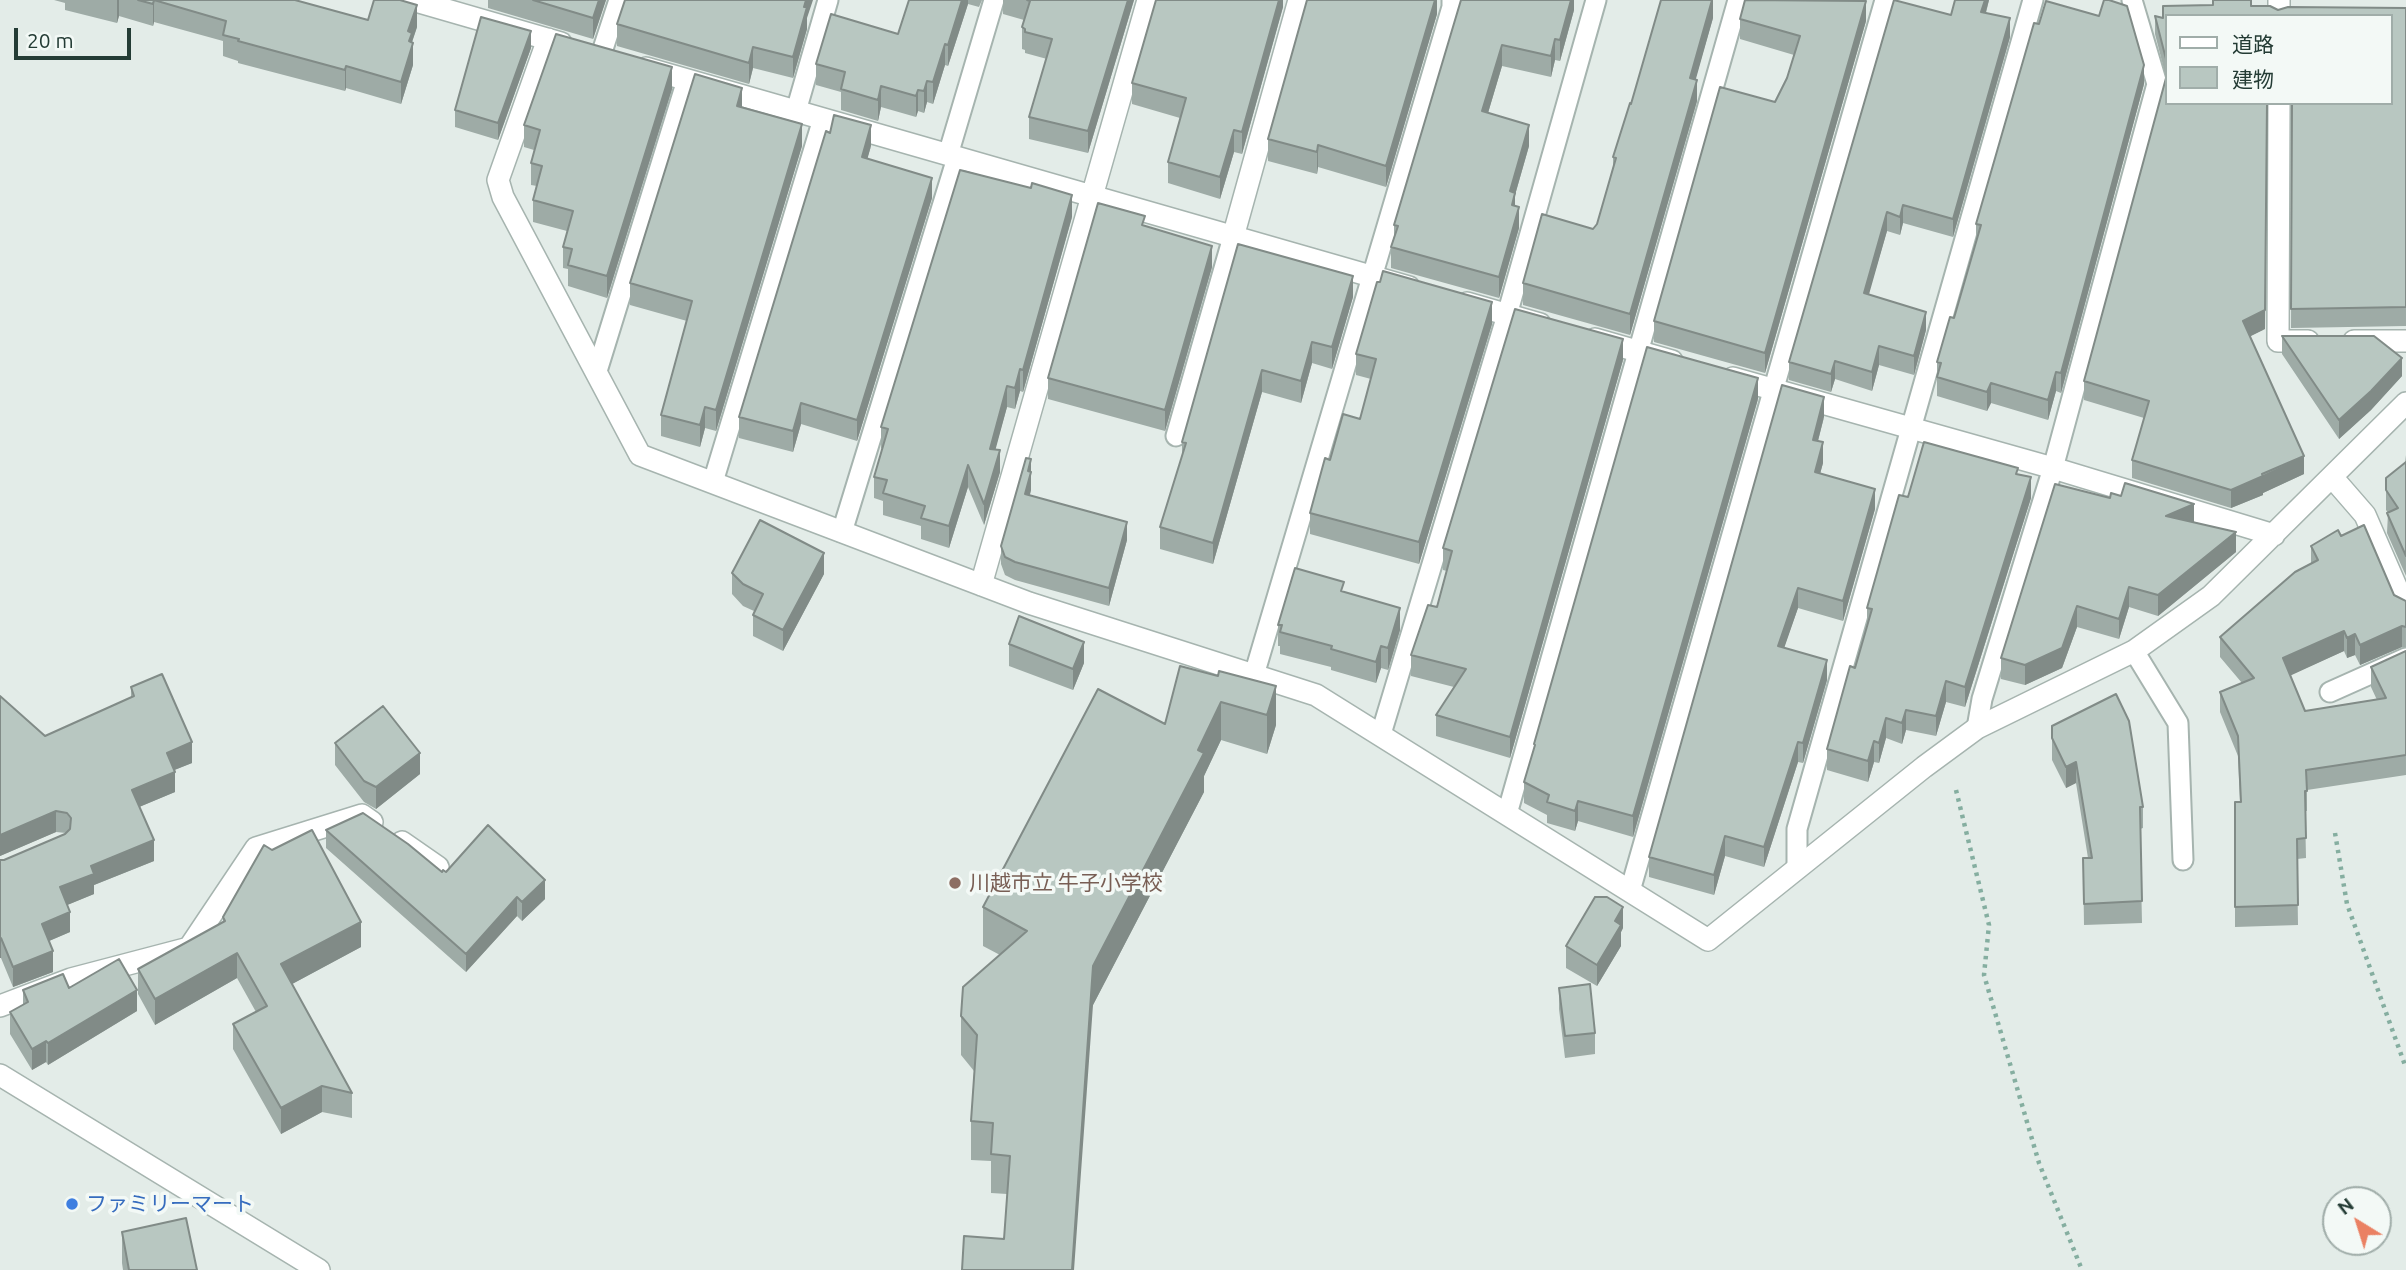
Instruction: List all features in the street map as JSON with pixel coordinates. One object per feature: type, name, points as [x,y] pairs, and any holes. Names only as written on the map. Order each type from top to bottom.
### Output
[{"type":"street","points":[[413,0],[1424,291]]},
{"type":"street","points":[[981,585],[1148,0]]},
{"type":"street","points":[[1233,237],[1299,0]]},
{"type":"street","points":[[548,40],[498,180],[503,197],[640,455],[1029,603],[1316,695],[1708,940],[1797,867],[1978,728],[2134,651],[2211,596],[2406,403]]},
{"type":"street","points":[[2279,105],[2278,341],[2406,341]]},
{"type":"street","points":[[1451,299],[1688,365]]},
{"type":"street","points":[[1713,372],[2053,468],[2274,535]]},
{"type":"street","points":[[2332,477],[2365,515],[2400,575],[2406,609]]},
{"type":"street","points":[[0,1006],[71,979],[189,948],[256,848],[362,815],[438,866]]},
{"type":"street","points":[[0,1075],[319,1270]]},
{"type":"lane","points":[[587,51],[619,0]]},
{"type":"lane","points":[[796,111],[828,0]]},
{"type":"lane","points":[[842,532],[953,157],[994,0]]},
{"type":"lane","points":[[1254,675],[1452,0]]},
{"type":"lane","points":[[1381,734],[1507,315],[1596,0]]},
{"type":"lane","points":[[1507,814],[1738,0]]},
{"type":"lane","points":[[1630,891],[1885,0]]},
{"type":"lane","points":[[1797,867],[1797,829],[2033,0]]},
{"type":"lane","points":[[1978,728],[1983,699],[2053,468],[2157,84],[2132,0]]},
{"type":"lane","points":[[597,371],[687,80]]},
{"type":"lane","points":[[713,482],[822,119]]},
{"type":"lane","points":[[1176,436],[1233,237]]},
{"type":"lane","points":[[2134,651],[2178,723],[2183,860]]},
{"type":"lane","points":[[2330,692],[2406,658]]},
{"type":"path","points":[[1956,790],[1989,925],[1984,975],[2039,1163],[2082,1270]]},
{"type":"path","points":[[2335,833],[2347,904],[2406,1068]]},
{"type":"building","points":[[138,0],[154,0],[153,4]]},
{"type":"building","points":[[154,0],[295,0],[368,20],[374,0],[400,0],[417,5],[408,31],[412,33],[409,41],[413,43],[401,82],[346,66],[345,70],[238,41],[239,39],[223,35],[226,21]]},
{"type":"building","points":[[533,0],[599,0],[593,18]]},
{"type":"building","points":[[625,0],[806,0],[804,7],[807,7],[793,57],[753,47],[749,63],[617,24]]},
{"type":"building","points":[[909,0],[962,0],[933,82],[927,81],[924,91],[918,90],[916,96],[881,86],[878,100],[841,89],[845,72],[816,64],[831,14],[898,34]]},
{"type":"building","points":[[1027,0],[1128,0],[1088,131],[1029,117],[1052,39],[1025,32],[1022,27],[1030,1]]},
{"type":"building","points":[[1156,0],[1279,0],[1242,132],[1234,130],[1220,177],[1168,162],[1186,98],[1132,83]]},
{"type":"building","points":[[1307,0],[1435,0],[1386,166],[1318,145],[1317,152],[1268,139]]},
{"type":"building","points":[[1461,0],[1571,0],[1560,40],[1555,39],[1551,56],[1502,45],[1482,111],[1529,125],[1510,191],[1515,193],[1512,205],[1519,207],[1499,277],[1391,247],[1398,226],[1394,225]]},
{"type":"building","points":[[1661,0],[1712,0],[1690,78],[1697,80],[1630,314],[1523,283],[1542,214],[1593,229],[1597,224],[1616,158],[1613,157]]},
{"type":"building","points":[[1745,0],[1866,1],[1765,353],[1654,321],[1720,87],[1775,102],[1787,78],[1800,36],[1740,19]]},
{"type":"building","points":[[1894,0],[1951,15],[1955,0],[1985,0],[1981,12],[2010,18],[1953,219],[1903,205],[1900,217],[1887,212],[1864,293],[1926,312],[1914,356],[1879,346],[1872,372],[1835,361],[1831,374],[1789,362]]},
{"type":"building","points":[[2104,0],[2127,6],[2144,65],[2061,373],[2056,372],[2048,400],[1991,383],[1987,392],[1937,377],[1941,363],[1937,362],[1950,317],[1954,318],[1981,225],[1976,224],[2034,23],[2039,24],[2046,1],[2099,16]]},
{"type":"building","points":[[2213,0],[2251,0],[2251,6],[2270,6],[2278,10],[2288,7],[2406,8],[2406,307],[2291,309],[2292,105],[2392,105],[2392,14],[2164,14],[2164,51],[2155,16],[2163,18],[2163,6],[2213,5]]},
{"type":"building","points":[[481,17],[531,31],[498,123],[455,110]]},
{"type":"building","points":[[556,34],[672,67],[607,276],[568,265],[572,249],[563,247],[573,211],[533,200],[542,166],[531,163],[540,130],[524,125]]},
{"type":"building","points":[[695,74],[742,88],[737,106],[802,124],[716,410],[705,407],[700,425],[661,415],[692,301],[630,283]]},
{"type":"building","points":[[2164,85],[2164,105],[2267,105],[2265,310],[2243,321],[2304,456],[2231,490],[2132,460],[2149,401],[2084,381]]},
{"type":"building","points":[[834,115],[871,125],[862,157],[932,178],[857,420],[801,403],[793,431],[739,417],[826,131],[830,133]]},
{"type":"building","points":[[960,170],[1031,188],[1032,183],[1072,195],[1023,370],[1020,369],[1015,388],[1007,386],[990,449],[1000,450],[984,504],[968,465],[949,526],[921,518],[925,506],[883,493],[887,480],[874,477],[888,429],[881,427]]},
{"type":"building","points":[[1098,203],[1145,216],[1142,225],[1212,246],[1165,410],[1048,378]]},
{"type":"building","points":[[1238,244],[1353,276],[1332,347],[1312,342],[1301,381],[1262,370],[1213,543],[1160,527],[1186,443],[1182,442]]},
{"type":"building","points":[[1383,271],[1492,302],[1419,542],[1310,513],[1325,458],[1330,460],[1343,414],[1360,419],[1376,359],[1356,354],[1377,282],[1380,282]]},
{"type":"building","points":[[1515,309],[1623,339],[1510,737],[1436,715],[1466,669],[1411,655],[1428,605],[1437,607],[1452,551],[1443,548]]},
{"type":"building","points":[[2282,336],[2374,336],[2402,358],[2339,420]]},
{"type":"building","points":[[1647,347],[1758,378],[1633,816],[1578,801],[1575,811],[1547,802],[1549,795],[1524,782]]},
{"type":"building","points":[[1782,385],[1824,397],[1813,440],[1823,442],[1815,472],[1875,489],[1843,601],[1798,588],[1778,646],[1827,660],[1803,743],[1798,742],[1764,847],[1725,836],[1714,875],[1649,857]]},
{"type":"building","points":[[1924,442],[2018,468],[2016,474],[2031,477],[1965,687],[1946,681],[1936,716],[1906,710],[1902,723],[1886,718],[1879,743],[1874,741],[1868,761],[1827,749],[1850,666],[1855,668],[1872,609],[1867,608],[1899,495],[1908,497]]},
{"type":"building","points":[[1026,458],[1031,459],[1028,471],[1031,472],[1025,494],[1127,522],[1109,588],[1005,557],[1001,546]]},
{"type":"building","points":[[2406,462],[2406,556],[2387,513],[2398,508],[2386,490],[2386,478]]},
{"type":"building","points":[[2125,483],[2194,504],[2166,516],[2236,532],[2158,595],[2129,587],[2119,619],[2077,606],[2062,648],[2025,665],[2001,658],[2055,484],[2110,498],[2111,493],[2121,496]]},
{"type":"building","points":[[760,520],[824,553],[783,630],[753,615],[763,594],[743,584],[732,573]]},
{"type":"building","points":[[2364,525],[2394,595],[2406,601],[2406,627],[2402,626],[2360,645],[2355,634],[2347,638],[2344,631],[2283,658],[2305,711],[2386,698],[2371,667],[2406,651],[2406,755],[2306,770],[2306,838],[2297,839],[2298,905],[2235,907],[2235,802],[2241,802],[2238,736],[2220,692],[2254,678],[2220,637],[2295,572],[2318,560],[2311,546],[2338,530],[2341,536]]},
{"type":"building","points":[[1295,568],[1344,582],[1341,591],[1400,608],[1388,648],[1381,646],[1376,662],[1331,649],[1332,646],[1280,632],[1282,625],[1278,625]]},
{"type":"building","points":[[1019,616],[1084,642],[1073,669],[1009,644]]},
{"type":"building","points":[[1180,666],[1218,676],[1219,671],[1276,686],[1267,715],[1221,702],[1198,750],[1204,753],[1093,966],[1072,1270],[962,1270],[964,1236],[1004,1239],[1010,1156],[991,1154],[993,1123],[971,1121],[977,1035],[961,1016],[963,987],[1027,931],[983,907],[1098,689],[1165,724]]},
{"type":"building","points":[[162,674],[192,742],[167,753],[175,772],[132,790],[154,840],[91,866],[94,874],[60,887],[70,912],[42,924],[53,951],[13,967],[0,938],[0,860],[65,834],[70,829],[71,818],[67,813],[56,811],[0,835],[0,696],[45,736],[134,696],[131,687]]},
{"type":"building","points":[[2116,694],[2129,721],[2143,807],[2140,807],[2142,901],[2084,904],[2083,858],[2092,858],[2076,762],[2066,767],[2052,738],[2052,726]]},
{"type":"building","points":[[383,706],[420,753],[376,787],[364,781],[335,743]]},
{"type":"building","points":[[363,813],[442,872],[446,872],[488,825],[545,880],[522,902],[517,897],[466,954],[326,830]]},
{"type":"building","points":[[312,830],[361,922],[281,964],[352,1093],[322,1086],[281,1108],[233,1024],[267,1006],[237,953],[155,999],[138,969],[225,921],[223,917],[264,845],[272,850]]},
{"type":"building","points":[[1595,897],[1607,897],[1623,907],[1615,921],[1621,925],[1597,965],[1566,946]]},
{"type":"building","points":[[119,959],[137,990],[48,1043],[46,1041],[32,1049],[10,1012],[28,1002],[23,990],[63,974],[69,988]]},
{"type":"building","points":[[1590,984],[1595,1033],[1565,1036],[1559,988]]},
{"type":"building","points":[[186,1218],[197,1270],[129,1270],[122,1232]]},
{"type":"place","name":"川越市立 牛子小学校","points":[[955,883]]},
{"type":"place","name":"ファミリーマート","points":[[72,1204]]}]
